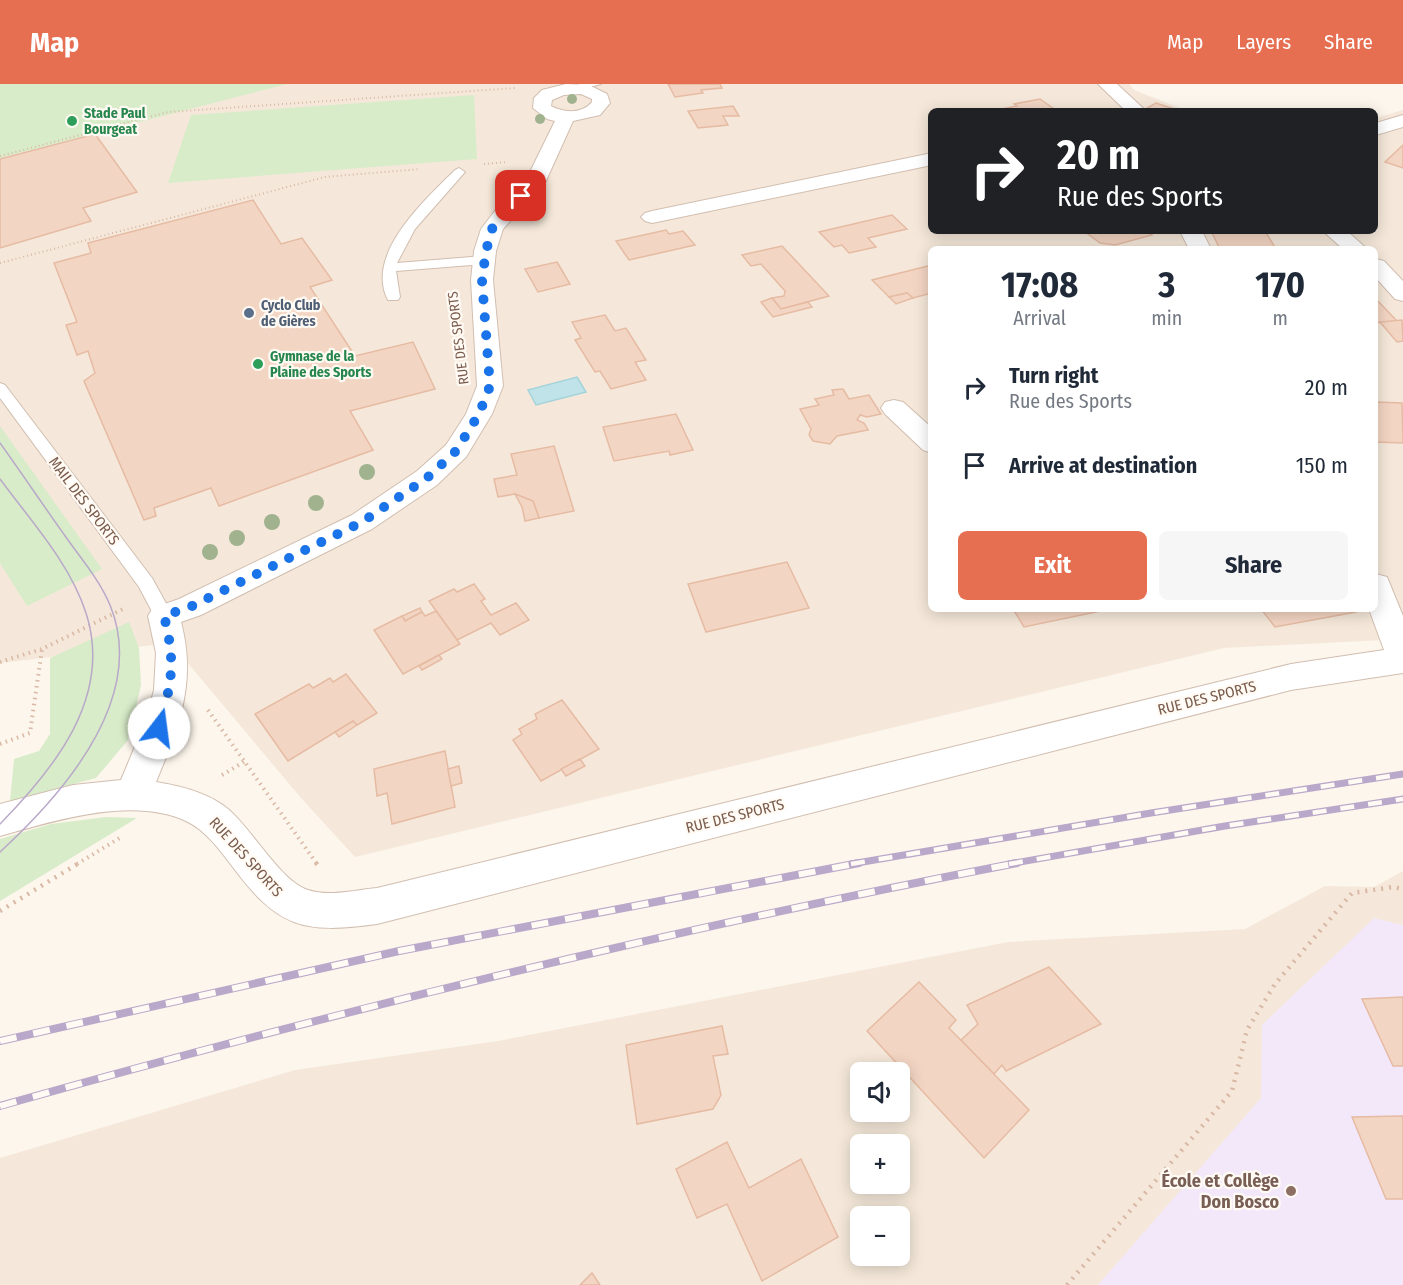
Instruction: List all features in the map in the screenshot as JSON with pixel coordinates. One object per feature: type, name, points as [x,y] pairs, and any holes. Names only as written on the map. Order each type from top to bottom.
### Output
[{"type":"street","points":[[1107,84],[1134,108]]},
{"type":"street","points":[[572,89],[593,91],[601,99],[594,111],[566,117],[546,112],[542,108],[543,98],[548,93],[572,89]]},
{"type":"street","name":"RUE DES SPORTS","points":[[158,605],[190,607],[362,522],[427,478],[456,451],[479,414],[490,386],[482,280],[492,229],[501,216],[535,183],[566,117]]},
{"type":"street","points":[[1378,128],[1403,122]]},
{"type":"street","points":[[652,217],[928,160]]},
{"type":"street","points":[[1338,234],[1352,246]]},
{"type":"street","points":[[1378,268],[1403,294]]},
{"type":"street","points":[[894,408],[928,440]]},
{"type":"street","points":[[1378,590],[1403,659]]},
{"type":"street","points":[[133,794],[155,741],[172,677],[171,643],[158,605]]},
{"type":"street","name":"RUE DES SPORTS","points":[[0,820],[81,800],[133,794],[159,796],[197,809],[214,819],[233,838],[268,884],[282,898],[301,908],[336,912],[376,906],[1291,677],[1403,659]]},
{"type":"lane","points":[[572,89],[596,84]]},
{"type":"lane","points":[[393,297],[389,268],[395,250],[413,222],[459,172]]},
{"type":"lane","points":[[389,268],[484,261]]},
{"type":"lane","name":"MAIL DES SPORTS","points":[[0,388],[158,605]]},
{"type":"path","points":[[0,156],[168,112],[518,88]]},
{"type":"path","points":[[479,165],[513,162]]},
{"type":"path","points":[[0,263],[325,177],[426,169]]},
{"type":"path","points":[[0,662],[42,649],[158,605]]},
{"type":"path","points":[[0,744],[30,733],[42,649]]},
{"type":"path","points":[[244,762],[337,892],[336,912]]},
{"type":"path","points":[[0,911],[178,802]]},
{"type":"path","points":[[1067,1285],[1232,1091],[1247,1030],[1275,984],[1327,922],[1352,893],[1393,887],[1403,889]]},
{"type":"shaded area","points":[[0,84],[1129,84],[1134,90],[1180,108],[928,108],[928,234],[1378,234],[1378,117],[1403,110],[1403,639],[1224,648],[355,857],[301,798],[171,643],[0,663]]},
{"type":"shaded area","points":[[1403,871],[1403,1285],[0,1285],[0,1158],[295,1070],[498,1041],[1008,942],[1245,929],[1325,886],[1374,887]]},
{"type":"shaded area","name":"École et Collège Don Bosco","points":[[1374,918],[1403,925],[1403,1285],[1098,1285],[1261,1098],[1262,1025]]},
{"type":"green space","name":"Stade Paul Bourgeat","points":[[0,84],[287,84],[0,158]]},
{"type":"green space","points":[[474,95],[477,159],[168,183],[191,115]]},
{"type":"green space","points":[[0,426],[102,569],[27,606],[0,563]]},
{"type":"green space","points":[[129,622],[139,648],[141,685],[128,740],[96,778],[10,801],[14,759],[39,751],[50,734],[50,658]]},
{"type":"green space","points":[[106,817],[137,818],[0,901],[0,839],[51,824]]},
{"type":"water","points":[[577,377],[586,392],[536,405],[528,390]]},
{"type":"building","points":[[668,84],[720,84],[722,88],[701,90],[703,93],[675,97]]},
{"type":"building","points":[[1040,99],[1053,108],[1007,108],[1017,106],[1014,104]]},
{"type":"building","points":[[1156,103],[1171,108],[1147,108]]},
{"type":"building","points":[[733,106],[739,116],[723,116],[728,125],[698,128],[688,111]]},
{"type":"building","points":[[95,134],[137,192],[83,208],[91,221],[0,248],[0,159]]},
{"type":"building","points":[[1403,145],[1403,168],[1385,162]]},
{"type":"building","name":"Gymnase de la Plaine des Sports","points":[[253,200],[281,244],[302,238],[332,280],[310,287],[355,356],[413,342],[435,389],[350,411],[373,450],[219,506],[211,488],[154,508],[156,516],[144,520],[84,381],[95,373],[88,351],[77,355],[66,325],[77,322],[54,263],[91,253],[88,243]]},
{"type":"building","points":[[892,215],[907,229],[868,238],[876,247],[849,253],[842,245],[834,247],[819,232]]},
{"type":"building","points":[[666,230],[669,234],[683,231],[695,245],[629,260],[616,241]]},
{"type":"building","points":[[1088,234],[1152,235],[1115,245],[1100,243]]},
{"type":"building","points":[[1212,234],[1267,234],[1274,246],[1218,246]]},
{"type":"building","points":[[782,246],[829,296],[781,309],[772,298],[784,296],[785,291],[761,264],[751,266],[742,255]]},
{"type":"building","points":[[557,262],[570,284],[538,292],[525,269]]},
{"type":"building","points":[[928,266],[928,294],[913,298],[907,293],[889,297],[872,280]]},
{"type":"building","points":[[907,293],[913,298],[896,304],[889,297]]},
{"type":"building","points":[[772,298],[781,309],[808,302],[812,307],[773,317],[761,302]]},
{"type":"building","points":[[1378,301],[1396,320],[1378,323]]},
{"type":"building","points":[[605,315],[615,331],[626,328],[646,360],[635,362],[646,380],[611,389],[600,371],[595,372],[575,340],[581,338],[572,322]]},
{"type":"building","points":[[1402,320],[1403,341],[1397,342],[1380,322]]},
{"type":"building","points":[[843,389],[849,399],[869,395],[881,414],[867,417],[860,415],[857,420],[864,423],[868,430],[837,436],[830,444],[813,441],[809,435],[811,429],[800,409],[819,405],[815,399],[834,395],[832,390]]},
{"type":"building","points":[[1378,402],[1402,403],[1403,443],[1378,442]]},
{"type":"building","points":[[676,414],[693,450],[670,455],[669,451],[614,461],[603,427]]},
{"type":"building","points":[[554,446],[574,511],[539,518],[533,501],[515,494],[498,497],[494,479],[517,475],[511,454]]},
{"type":"building","points":[[515,494],[533,501],[539,518],[525,521],[522,507]]},
{"type":"building","points":[[787,562],[809,608],[706,632],[688,584]]},
{"type":"building","points":[[474,584],[485,599],[481,601],[491,615],[516,603],[529,620],[500,635],[491,623],[457,640],[429,601],[454,589],[457,592]]},
{"type":"building","points":[[420,608],[422,612],[405,621],[402,616]]},
{"type":"building","points":[[436,611],[460,644],[403,674],[374,630],[402,616],[405,621],[422,612],[425,616]]},
{"type":"building","points":[[1015,612],[1096,612],[1024,627]]},
{"type":"building","points":[[1263,612],[1356,612],[1275,627]]},
{"type":"building","points":[[439,655],[442,659],[422,670],[419,666]]},
{"type":"building","points":[[346,674],[377,713],[357,725],[353,721],[288,761],[255,714],[309,684],[313,688],[330,678],[333,682]]},
{"type":"building","points":[[562,700],[599,749],[541,781],[513,740],[522,734],[519,729],[537,719],[535,714]]},
{"type":"building","points":[[353,721],[357,725],[339,737],[335,732]]},
{"type":"building","points":[[445,751],[455,807],[392,824],[387,793],[377,796],[374,769]]},
{"type":"building","points":[[580,759],[585,766],[566,776],[561,769]]},
{"type":"building","points":[[459,766],[462,783],[451,786],[448,769]]},
{"type":"building","points":[[1049,967],[1101,1024],[1006,1071],[1002,1065],[994,1074],[961,1040],[978,1024],[967,1005]]},
{"type":"building","points":[[919,982],[956,1020],[949,1028],[1029,1110],[984,1158],[910,1078],[910,1062],[896,1062],[867,1031]]},
{"type":"building","points":[[1403,997],[1403,1066],[1393,1066],[1362,999]]},
{"type":"building","points":[[722,1026],[728,1054],[713,1056],[721,1095],[713,1109],[637,1124],[626,1045]]},
{"type":"building","points":[[1403,1116],[1403,1199],[1386,1199],[1352,1117]]},
{"type":"building","points":[[727,1142],[749,1188],[801,1159],[838,1237],[762,1281],[727,1204],[697,1218],[676,1169]]},
{"type":"building","points":[[592,1273],[600,1285],[580,1285]]},
{"type":"tram line","points":[[0,443],[91,571],[110,605],[119,640],[118,675],[109,709],[93,742],[73,773],[49,802],[0,852]]},
{"type":"tram line","points":[[0,479],[60,559],[86,613],[92,644],[92,673],[85,701],[74,729],[40,779],[0,824]]},
{"type":"railway","points":[[851,864],[1151,813],[1403,774]]},
{"type":"railway","points":[[1009,864],[1225,826],[1403,799]]},
{"type":"railway","points":[[0,1041],[399,951],[859,863]]},
{"type":"railway","points":[[0,1106],[253,1037],[506,974],[760,915],[1017,863]]},
{"type":"place","name":"Stade Paul Bourgeat","points":[[72,121]]},
{"type":"place","name":"Cyclo Club de Gières","points":[[249,313]]},
{"type":"place","name":"Gymnase de la Plaine des Sports","points":[[258,364]]},
{"type":"place","name":"École et Collège Don Bosco","points":[[1291,1191]]},
{"type":"route","points":[[159,728],[172,677],[171,643],[164,616],[190,607],[362,522],[427,478],[456,451],[479,414],[490,386],[482,280],[486,251],[492,229],[501,216],[521,196]]}]
